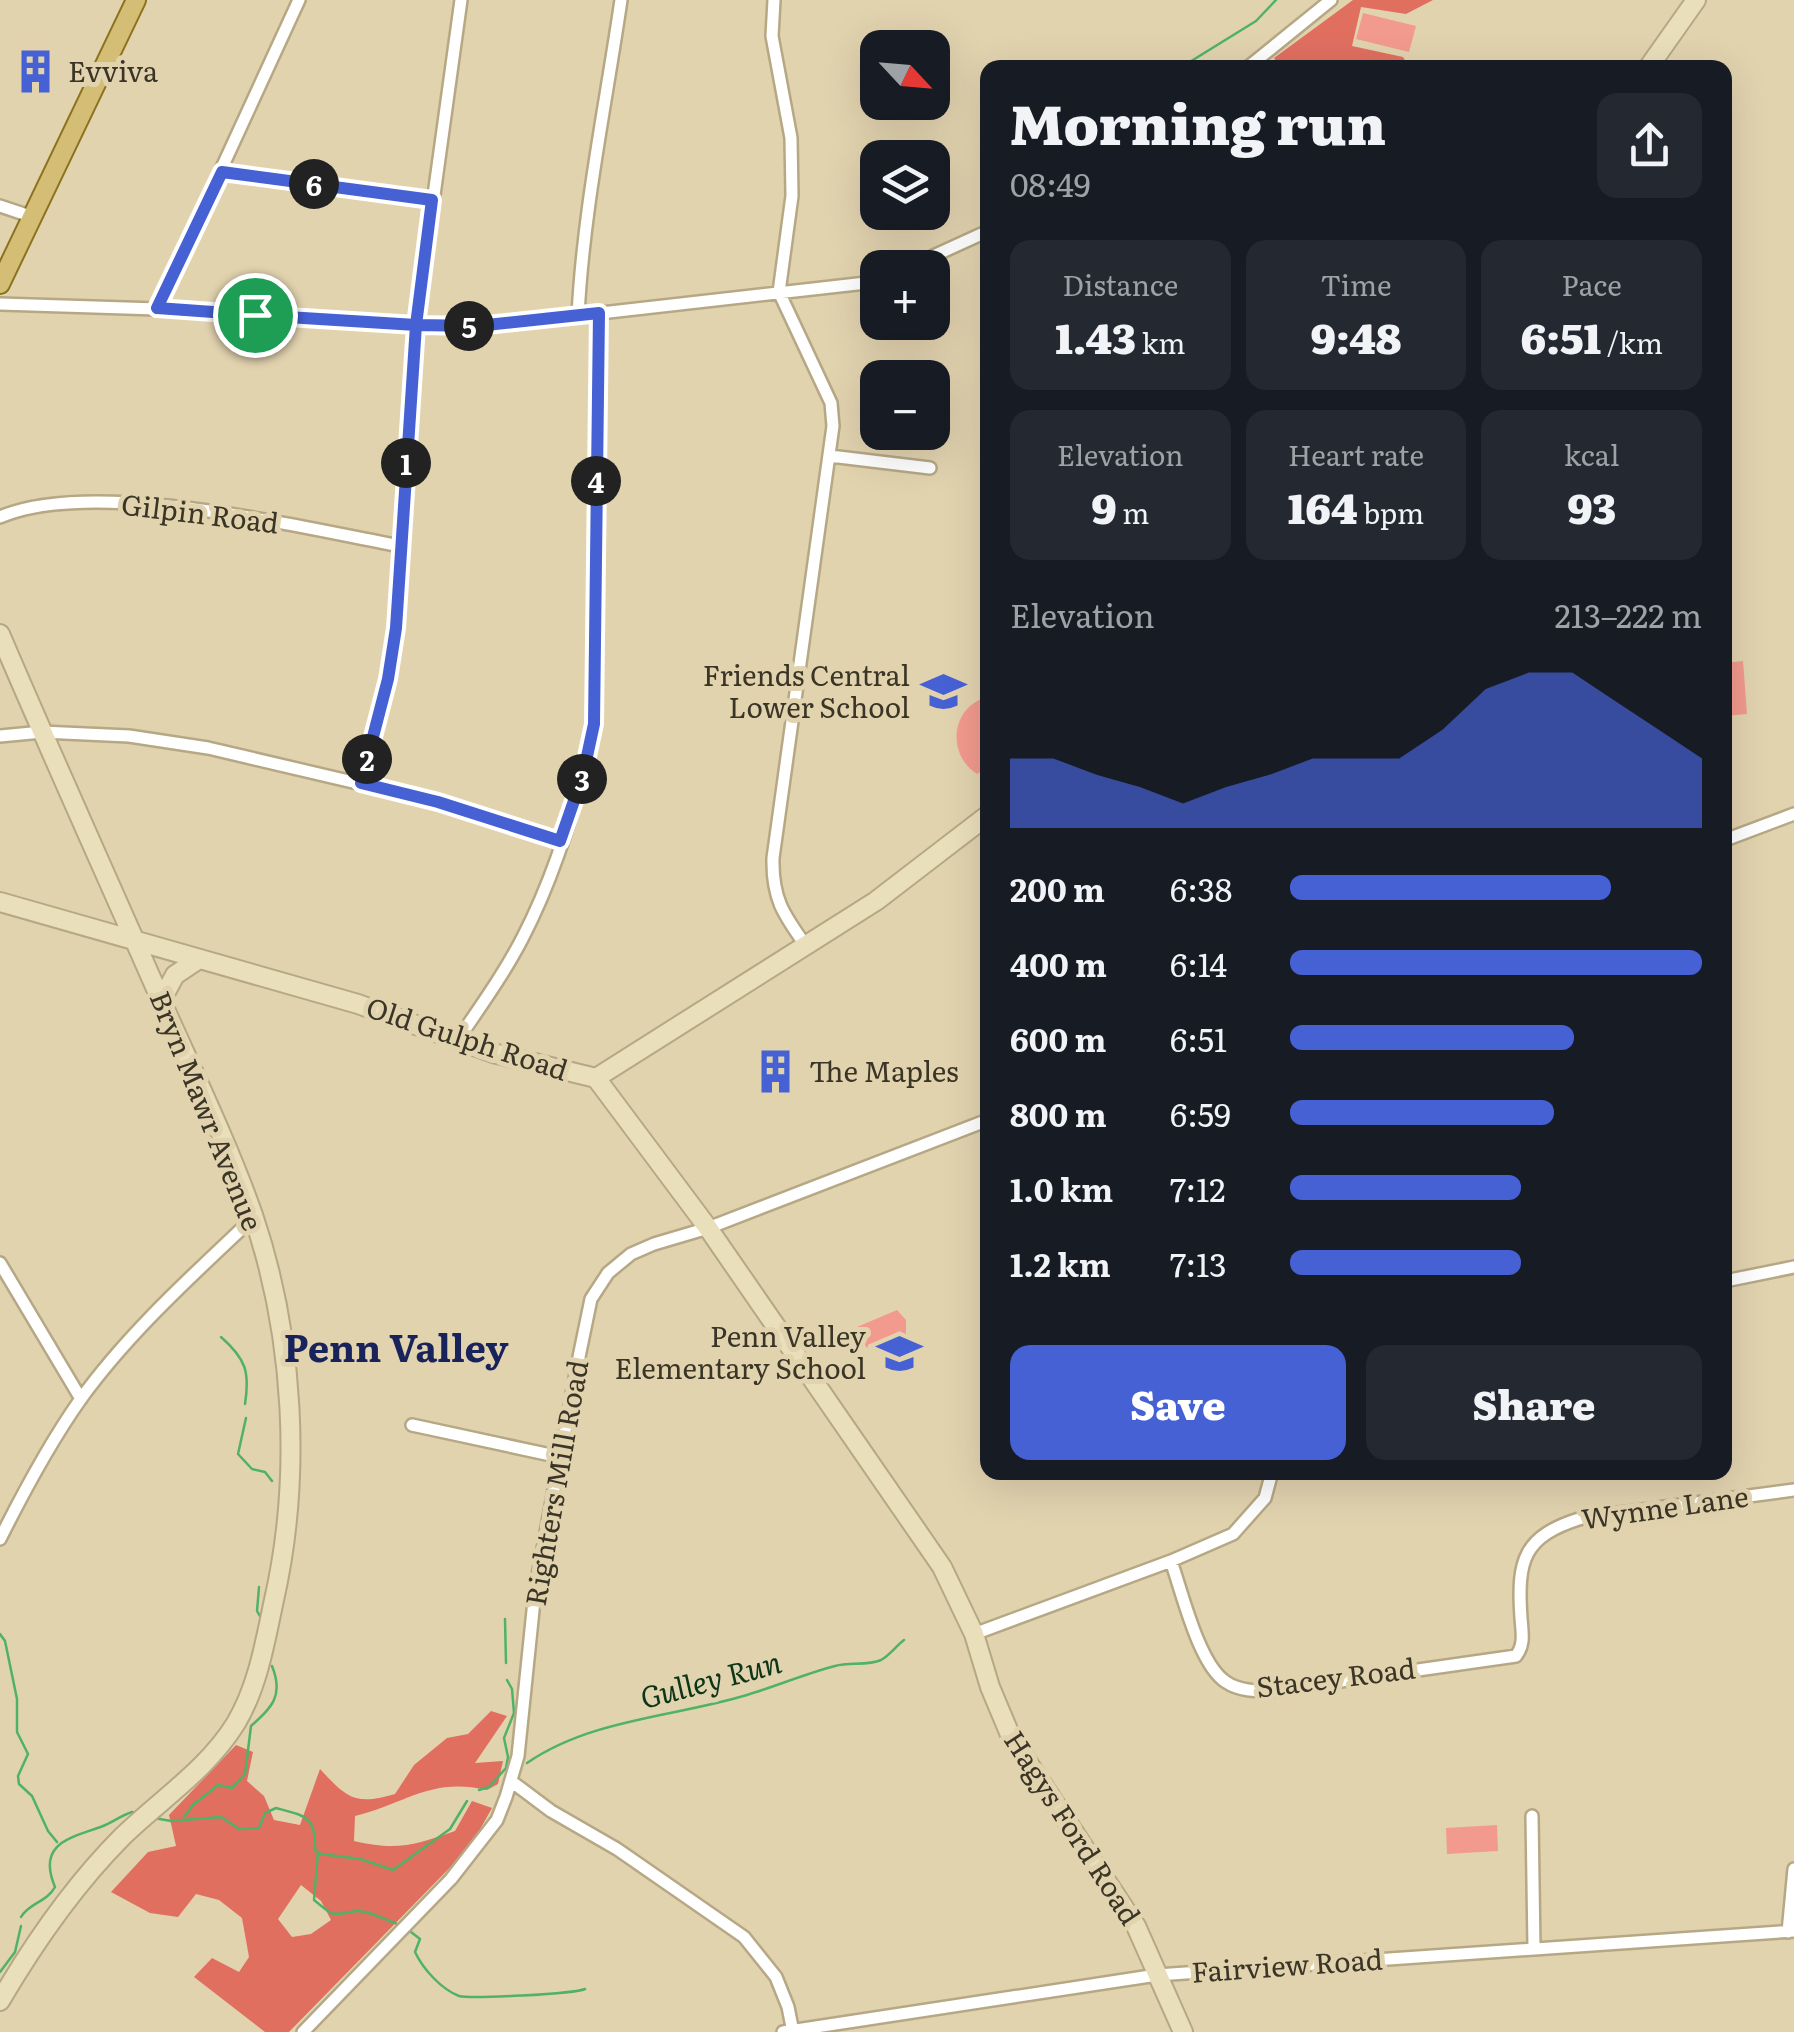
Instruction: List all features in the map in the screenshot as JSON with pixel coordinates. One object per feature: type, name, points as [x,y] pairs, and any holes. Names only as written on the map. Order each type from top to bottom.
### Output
[{"type":"main road","points":[[0,284],[136,0]]},
{"type":"street","points":[[157,308],[299,0]]},
{"type":"street","points":[[361,783],[388,679],[416,325],[461,0]]},
{"type":"street","points":[[578,316],[581,246],[622,0]]},
{"type":"street","points":[[774,0],[772,36],[791,138],[792,196],[779,292],[831,403],[830,456],[773,858],[772,885],[777,902],[806,946]]},
{"type":"street","points":[[1255,60],[1314,4],[1332,0]]},
{"type":"street","points":[[1654,60],[1696,0]]},
{"type":"street","points":[[222,172],[432,200]]},
{"type":"street","points":[[0,206],[32,216]]},
{"type":"street","points":[[946,250],[980,235]]},
{"type":"street","points":[[0,304],[157,308],[477,326],[860,285]]},
{"type":"street","points":[[457,1041],[526,932],[583,775],[594,724],[599,313]]},
{"type":"street","points":[[830,456],[930,468]]},
{"type":"street","name":"Gilpin Road","points":[[0,517],[72,500],[273,521],[400,546]]},
{"type":"street","name":"Bryn Mawr Avenue","points":[[0,634],[202,1088],[254,1217],[278,1309],[289,1400],[289,1486],[281,1570],[257,1676],[236,1724],[202,1767],[122,1838],[44,1932],[0,2001]]},
{"type":"street","points":[[0,736],[42,732],[129,736],[208,748],[438,802],[560,841]]},
{"type":"street","points":[[1732,837],[1794,814]]},
{"type":"street","name":"Old Gulph Road","points":[[0,902],[358,1004],[457,1041],[596,1078],[876,901],[980,821]]},
{"type":"street","points":[[161,1001],[176,975],[199,959]]},
{"type":"street","name":"Hagys Ford Road","points":[[596,1078],[708,1228],[942,1567],[974,1634],[1011,1737],[1129,1915],[1183,2032]]},
{"type":"street","name":"Righters Mill Road","points":[[303,2032],[450,1880],[497,1820],[505,1800],[518,1756],[535,1591],[592,1296],[618,1262],[631,1254],[980,1123]]},
{"type":"street","points":[[0,1539],[29,1482],[81,1399],[165,1302],[254,1217]]},
{"type":"street","points":[[0,1263],[81,1399]]},
{"type":"street","points":[[1732,1279],[1794,1266]]},
{"type":"street","points":[[412,1425],[560,1457]]},
{"type":"street","points":[[974,1634],[1233,1534],[1265,1498],[1270,1480]]},
{"type":"street","name":"Wynne Lane","points":[[1520,1651],[1523,1642],[1518,1587],[1524,1560],[1537,1538],[1559,1525],[1582,1518],[1794,1490]]},
{"type":"street","name":"Stacey Road","points":[[1171,1561],[1211,1670],[1227,1683],[1248,1690],[1271,1691],[1511,1657],[1520,1651]]},
{"type":"street","points":[[511,1781],[744,1937],[776,1977],[788,2007],[790,2031]]},
{"type":"street","points":[[505,1800],[520,1804],[537,1801]]},
{"type":"street","points":[[1532,1816],[1534,1948]]},
{"type":"street","points":[[1791,1932],[1794,1869]]},
{"type":"street","name":"Fairview Road","points":[[790,2031],[1157,1976],[1791,1932]]},
{"type":"shaded area","points":[[1353,0],[1433,0],[1406,14],[1361,7],[1352,46],[1405,60],[1274,58]]},
{"type":"shaded area","points":[[1363,13],[1416,26],[1409,52],[1356,39]]},
{"type":"shaded area","points":[[1743,661],[1747,714],[1732,715],[1732,662]]},
{"type":"shaded area","points":[[980,700],[977,774],[960,755],[957,743],[960,720]]},
{"type":"shaded area","points":[[897,1310],[906,1320],[906,1338],[866,1347],[857,1327]]},
{"type":"shaded area","points":[[491,1711],[507,1716],[475,1763],[503,1761],[498,1784],[487,1790],[434,1789],[355,1816],[354,1841],[394,1846],[441,1836],[455,1831],[472,1801],[492,1808],[470,1847],[289,2032],[265,2032],[194,1977],[212,1958],[239,1972],[249,1957],[242,1918],[219,1900],[196,1894],[178,1917],[150,1913],[111,1892],[148,1852],[176,1846],[169,1815],[236,1745],[253,1752],[247,1781],[264,1796],[274,1820],[300,1825],[320,1769],[353,1797],[381,1798],[395,1794],[414,1765],[447,1738],[468,1734]],"holes":[[[301,1885],[321,1901],[331,1920],[311,1934],[292,1937],[278,1919]]]},
{"type":"shaded area","points":[[1497,1825],[1498,1851],[1447,1854],[1446,1828]]},
{"type":"waterway","points":[[1193,60],[1256,21],[1276,0]]},
{"type":"waterway","points":[[221,1337],[244,1367],[245,1404]]},
{"type":"waterway","points":[[246,1418],[238,1454],[252,1469],[265,1472],[272,1481]]},
{"type":"waterway","points":[[259,1587],[257,1611],[261,1618]]},
{"type":"waterway","points":[[505,1619],[506,1663]]},
{"type":"waterway","points":[[0,1634],[5,1641],[17,1699],[17,1732],[28,1754],[18,1776],[19,1784],[32,1796],[57,1842]]},
{"type":"waterway","name":"Gulley Run","points":[[527,1763],[552,1748],[605,1728],[747,1695],[835,1666],[876,1662],[904,1640]]},
{"type":"waterway","points":[[184,1817],[218,1785],[232,1788],[245,1774],[251,1726],[270,1707],[276,1693],[272,1666]]},
{"type":"waterway","points":[[479,1790],[489,1787],[506,1768],[504,1738],[514,1713],[512,1689],[507,1680]]},
{"type":"waterway","name":"Gulley Run","points":[[154,1818],[171,1821],[221,1817],[239,1829],[259,1828],[265,1813],[276,1808],[307,1819],[314,1830],[315,1850],[321,1854],[360,1859],[393,1870],[450,1829],[467,1801]]},
{"type":"waterway","name":"Gulley Run","points":[[21,1917],[55,1887],[50,1860],[60,1844],[128,1813],[136,1813]]},
{"type":"waterway","points":[[318,1852],[314,1900],[332,1913],[361,1911],[397,1924]]},
{"type":"waterway","name":"Gulley Run","points":[[0,1972],[15,1952],[21,1926]]},
{"type":"waterway","points":[[411,1932],[420,1939],[415,1952],[423,1965],[439,1983],[459,1996],[522,1996],[585,1989]]},
{"type":"place","name":"Evviva","points":[[35,72]]},
{"type":"place","name":"Friends Central Lower School","points":[[943,692]]},
{"type":"place","name":"The Maples","points":[[776,1072]]},
{"type":"place","name":"Penn Valley Elementary School","points":[[899,1353]]},
{"type":"district","name":"Penn Valley","points":[[396,1349]]},
{"type":"route","points":[[255,315],[157,308],[222,172],[432,200],[416,325],[477,326],[599,313],[594,724],[583,775],[560,841],[438,802],[361,783],[388,679],[396,628],[416,325],[255,315]]}]
